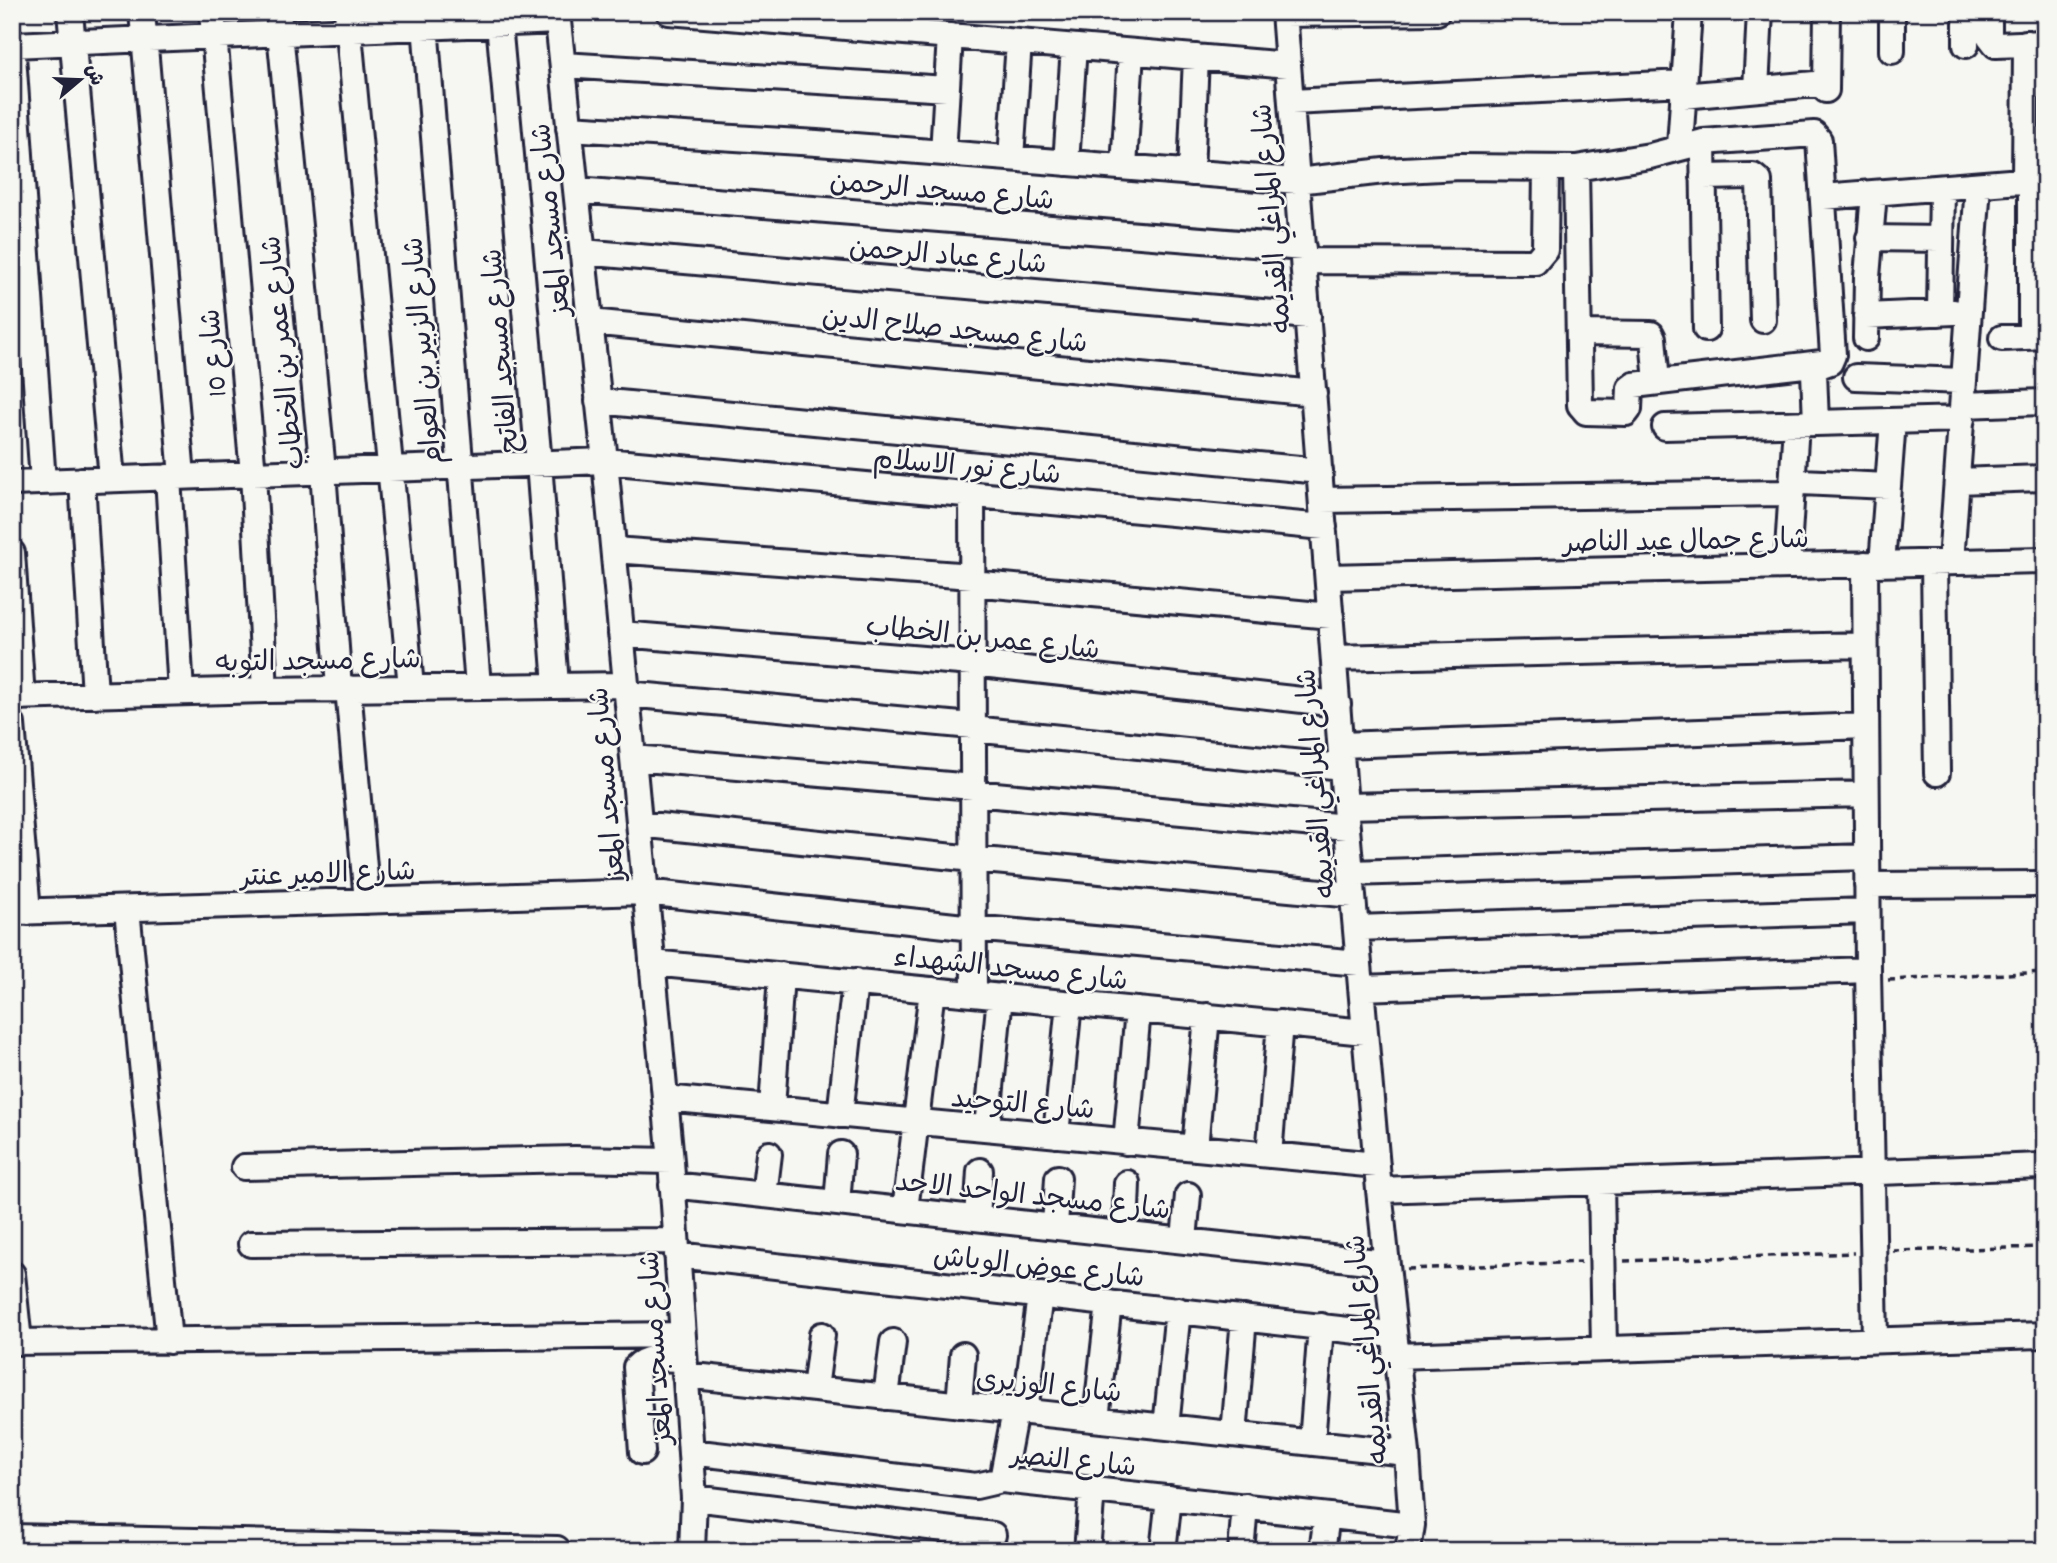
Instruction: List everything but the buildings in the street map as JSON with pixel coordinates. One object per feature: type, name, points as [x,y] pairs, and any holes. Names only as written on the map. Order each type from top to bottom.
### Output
[{"type":"street","points":[[70,12],[112,479]]},
{"type":"street","points":[[142,12],[175,477],[181,692]]},
{"type":"street","points":[[669,12],[1288,65]]},
{"type":"street","points":[[1284,13],[1437,12]]},
{"type":"street","points":[[1689,12],[1684,89],[1691,144],[1703,177],[1706,329]]},
{"type":"street","points":[[1756,89],[1760,12]]},
{"type":"street","points":[[1291,102],[1826,86],[1827,12]]},
{"type":"street","points":[[1892,12],[1892,51]]},
{"type":"street","points":[[1966,12],[1966,45]]},
{"type":"street","points":[[1989,12],[1989,36],[1993,43],[2035,43],[2034,180],[2038,336],[2002,338]]},
{"type":"street","name":"شارع المراغي القديمه","points":[[1284,13],[1346,817],[1386,1266],[1407,1453],[1412,1525],[1408,1551]]},
{"type":"street","points":[[43,481],[12,44],[145,40],[213,24],[558,17]]},
{"type":"street","name":"شارع مسجد المعز","points":[[558,17],[614,550],[672,1173],[694,1498],[692,1551]]},
{"type":"street","name":"شارع مسجد الفاتح","points":[[499,18],[556,685]]},
{"type":"street","name":"شارع الزبير بن العوام","points":[[424,20],[478,686]]},
{"type":"street","points":[[348,22],[411,687]]},
{"type":"street","name":"شارع عمر بن الخطاب","points":[[278,23],[367,901]]},
{"type":"street","name":"شارع 10","points":[[213,24],[253,474],[264,690]]},
{"type":"street","points":[[943,153],[950,36]]},
{"type":"street","points":[[1011,158],[1019,42]]},
{"type":"street","points":[[1066,163],[1074,47]]},
{"type":"street","points":[[1124,167],[1131,52]]},
{"type":"street","points":[[1191,173],[1196,57]]},
{"type":"street","points":[[563,65],[947,89]]},
{"type":"street","points":[[569,128],[762,139],[1297,181],[1422,169],[1576,168],[1650,156],[1691,144],[1814,134],[1819,140],[1833,355],[1830,362],[1819,366],[1814,372],[1792,487],[1787,566]]},
{"type":"street","name":"شارع مسجد الرحمن","points":[[576,190],[1303,255],[1535,262],[1545,250],[1546,168]]},
{"type":"street","points":[[1576,168],[1580,405],[1586,412],[1626,413],[1629,409],[1631,386],[1830,362]]},
{"type":"street","points":[[1703,177],[1753,176],[1759,181],[1763,320]]},
{"type":"street","points":[[1823,197],[2034,180]]},
{"type":"street","points":[[1937,773],[1943,563],[1957,481],[1978,185]]},
{"type":"street","points":[[1940,313],[1942,188]]},
{"type":"street","points":[[1874,193],[1869,238],[1866,327],[1940,313],[1969,312]]},
{"type":"street","points":[[1869,238],[1941,239]]},
{"type":"street","name":"شارع عباد الرحمن","points":[[583,252],[1308,316]]},
{"type":"street","name":"شارع مسجد صلاح الدين","points":[[590,322],[1314,393]]},
{"type":"street","points":[[1579,333],[1651,334],[1657,382]]},
{"type":"street","points":[[1856,377],[1964,381]]},
{"type":"street","points":[[598,401],[1320,471]]},
{"type":"street","points":[[1665,427],[1893,421],[2045,402]]},
{"type":"street","points":[[1875,1340],[1865,645],[1873,564],[1888,486],[1893,421]]},
{"type":"street","name":"شارع نور الاسلام","points":[[12,483],[605,461],[1324,527]]},
{"type":"street","points":[[1957,481],[2045,478]]},
{"type":"street","points":[[82,480],[95,695]]},
{"type":"street","points":[[1322,500],[1783,493],[1801,482],[1888,486]]},
{"type":"street","points":[[972,495],[974,994]]},
{"type":"street","points":[[614,550],[972,579],[1331,616]]},
{"type":"street","points":[[12,552],[17,697]]},
{"type":"street","name":"شارع جمال عبد الناصر","points":[[1328,577],[2045,560]]},
{"type":"street","name":"شارع عمر بن الخطاب","points":[[621,634],[972,663],[1338,704]]},
{"type":"street","points":[[1334,658],[1865,645]]},
{"type":"street","name":"شارع مسجد التوبه","points":[[17,697],[556,685],[626,689],[972,727],[1341,756],[1866,726]]},
{"type":"street","points":[[12,724],[20,912]]},
{"type":"street","points":[[633,758],[973,790],[1346,817],[1866,794]]},
{"type":"street","points":[[639,824],[973,859],[1352,884],[1867,857]]},
{"type":"street","points":[[1867,886],[2045,884]]},
{"type":"street","name":"شارع الامير عنتر","points":[[20,912],[645,892],[973,928],[1360,976],[1868,976]]},
{"type":"street","points":[[128,908],[169,1341]]},
{"type":"street","points":[[1356,928],[1867,911]]},
{"type":"street","name":"شارع مسجد الشهداء","points":[[652,963],[1365,1032]]},
{"type":"street","points":[[772,1108],[780,975]]},
{"type":"street","points":[[840,1115],[855,982]]},
{"type":"street","points":[[905,1210],[932,990]]},
{"type":"street","points":[[987,1128],[1000,996]]},
{"type":"street","points":[[1056,1135],[1069,1003]]},
{"type":"street","points":[[1126,1142],[1138,1010]]},
{"type":"street","points":[[1195,1148],[1207,1016]]},
{"type":"street","points":[[1269,1155],[1280,1023]]},
{"type":"street","name":"شارع التوحيد","points":[[665,1098],[1377,1166]]},
{"type":"street","points":[[764,1195],[769,1154]]},
{"type":"street","points":[[837,1203],[841,1154]]},
{"type":"street","name":"شارع مسجد الواحد الاحد","points":[[244,1167],[575,1159],[672,1173],[764,1195],[1184,1240],[1386,1266]]},
{"type":"street","points":[[1379,1190],[2045,1166]]},
{"type":"street","points":[[978,1218],[980,1171]]},
{"type":"street","points":[[1055,1226],[1058,1178]]},
{"type":"street","points":[[1125,1234],[1127,1183]]},
{"type":"street","points":[[1601,1183],[1604,1349]]},
{"type":"street","points":[[1184,1240],[1188,1195]]},
{"type":"street","name":"شارع عوض الوياش","points":[[251,1244],[677,1248],[1040,1295],[1321,1326],[1394,1346],[1604,1349],[2045,1335]]},
{"type":"street","points":[[12,1274],[15,1342],[169,1341],[684,1357]]},
{"type":"street","points":[[1002,1480],[1020,1411],[1040,1295]]},
{"type":"street","points":[[1096,1419],[1109,1303]]},
{"type":"street","points":[[1166,1427],[1178,1310]]},
{"type":"street","points":[[1234,1434],[1244,1318]]},
{"type":"street","points":[[1312,1443],[1321,1326]]},
{"type":"street","points":[[815,1389],[822,1335]]},
{"type":"street","points":[[886,1397],[893,1342]]},
{"type":"street","points":[[959,1405],[963,1355]]},
{"type":"street","points":[[642,1452],[636,1367],[642,1361],[650,1359],[684,1357]]},
{"type":"street","name":"شارع الوزيرى","points":[[684,1357],[815,1389],[1407,1453]]},
{"type":"street","name":"شارع النصر","points":[[691,1452],[976,1486],[1002,1480],[1412,1525]]},
{"type":"street","points":[[1087,1551],[1092,1490]]},
{"type":"street","points":[[694,1498],[993,1535]]},
{"type":"street","points":[[1163,1551],[1169,1498]]},
{"type":"street","points":[[1241,1551],[1245,1506]]},
{"type":"street","points":[[1322,1551],[1327,1516]]},
{"type":"street","points":[[25,1542],[310,1548],[557,1549]]},
{"type":"path","points":[[1868,976],[2045,972]]},
{"type":"path","points":[[1386,1266],[2045,1247]]}]
